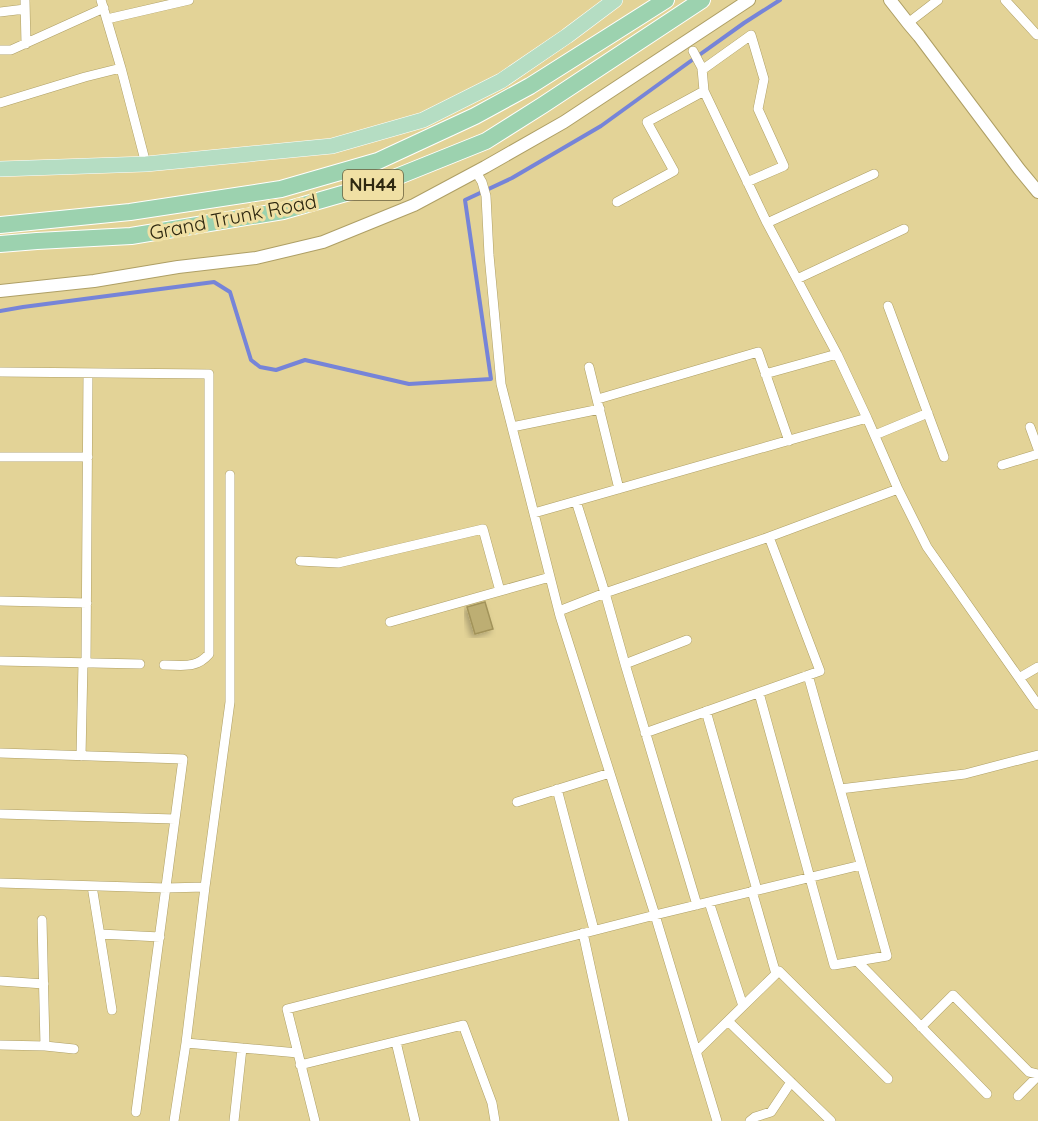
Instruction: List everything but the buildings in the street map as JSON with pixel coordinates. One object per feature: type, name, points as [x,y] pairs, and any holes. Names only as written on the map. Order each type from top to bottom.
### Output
[{"type":"highway","name":"Grand Trunk Road","points":[[0,225],[130,212],[281,189],[378,161],[475,116],[530,86],[666,0]]},
{"type":"highway","name":"Grand Trunk Road","points":[[0,244],[131,236],[283,212],[384,182],[486,141],[702,0]]},
{"type":"main road","points":[[0,169],[146,164],[333,146],[423,120],[501,81],[615,0]]},
{"type":"street","points":[[107,19],[189,0]]},
{"type":"street","points":[[0,291],[94,281],[178,267],[256,258],[323,242],[479,177],[749,0]]},
{"type":"street","points":[[891,0],[1038,192]]},
{"type":"street","points":[[908,23],[938,0]]},
{"type":"street","points":[[1005,0],[1038,34]]},
{"type":"street","points":[[0,12],[25,4],[26,44]]},
{"type":"street","points":[[0,51],[11,50],[26,44],[102,4],[146,164]]},
{"type":"street","points":[[702,69],[751,35],[764,80],[758,109],[784,166],[747,182]]},
{"type":"street","points":[[693,51],[702,69],[704,91],[766,223],[837,354],[927,547],[1038,705]]},
{"type":"street","points":[[0,103],[121,68]]},
{"type":"street","points":[[617,202],[674,171],[646,122],[704,91]]},
{"type":"street","points":[[766,223],[874,174]]},
{"type":"street","points":[[479,177],[486,196],[501,384],[559,611],[717,1121]]},
{"type":"street","points":[[797,279],[904,229]]},
{"type":"street","points":[[888,306],[944,457]]},
{"type":"street","points":[[512,427],[599,404],[758,352],[789,441]]},
{"type":"street","points":[[765,374],[837,354]]},
{"type":"street","points":[[590,367],[619,489]]},
{"type":"street","points":[[0,372],[209,374],[209,654],[204,660],[192,666],[164,665]]},
{"type":"street","points":[[81,756],[87,603],[88,373]]},
{"type":"street","points":[[875,435],[928,413]]},
{"type":"street","points":[[534,513],[867,418]]},
{"type":"street","points":[[1002,465],[1038,452],[1030,427]]},
{"type":"street","points":[[0,457],[88,458]]},
{"type":"street","points":[[174,1121],[230,702],[230,476]]},
{"type":"street","points":[[559,611],[770,537],[898,489]]},
{"type":"street","points":[[576,501],[697,904]]},
{"type":"street","points":[[300,561],[338,563],[483,529],[500,591]]},
{"type":"street","points":[[645,733],[820,671],[770,537]]},
{"type":"street","points":[[390,622],[550,577]]},
{"type":"street","points":[[0,601],[87,603]]},
{"type":"street","points":[[625,664],[687,640]]},
{"type":"street","points":[[0,661],[140,664]]},
{"type":"street","points":[[1019,678],[1038,668]]},
{"type":"street","points":[[759,693],[834,965],[887,956],[808,675]]},
{"type":"street","points":[[706,711],[776,974]]},
{"type":"street","points":[[0,753],[183,759],[136,1112]]},
{"type":"street","points":[[840,789],[965,774],[1038,755]]},
{"type":"street","points":[[517,802],[610,773]]},
{"type":"street","points":[[557,789],[594,930]]},
{"type":"street","points":[[0,814],[175,819]]},
{"type":"street","points":[[315,1121],[287,1010],[594,930],[861,865]]},
{"type":"street","points":[[0,883],[205,887]]},
{"type":"street","points":[[92,886],[112,1010]]},
{"type":"street","points":[[709,902],[743,1006]]},
{"type":"street","points":[[42,920],[45,1046]]},
{"type":"street","points":[[583,933],[624,1121]]},
{"type":"street","points":[[100,934],[159,936]]},
{"type":"street","points":[[857,961],[987,1094]]},
{"type":"street","points":[[696,1052],[779,971],[888,1079]]},
{"type":"street","points":[[0,981],[44,984]]},
{"type":"street","points":[[921,1027],[953,995],[1029,1071],[1038,1075],[1018,1096]]},
{"type":"street","points":[[728,1021],[831,1121]]},
{"type":"street","points":[[300,1065],[463,1025],[492,1103],[495,1121]]},
{"type":"street","points":[[396,1042],[415,1121]]},
{"type":"street","points":[[186,1043],[298,1053]]},
{"type":"street","points":[[0,1045],[74,1049]]},
{"type":"street","points":[[234,1121],[242,1048]]},
{"type":"street","points":[[750,1121],[771,1112],[791,1082]]},
{"type":"waterway","points":[[0,311],[214,282],[230,292],[251,360],[260,367],[276,370],[305,360],[409,384],[491,379],[465,200],[512,178],[601,126],[744,23],[780,0]]}]
